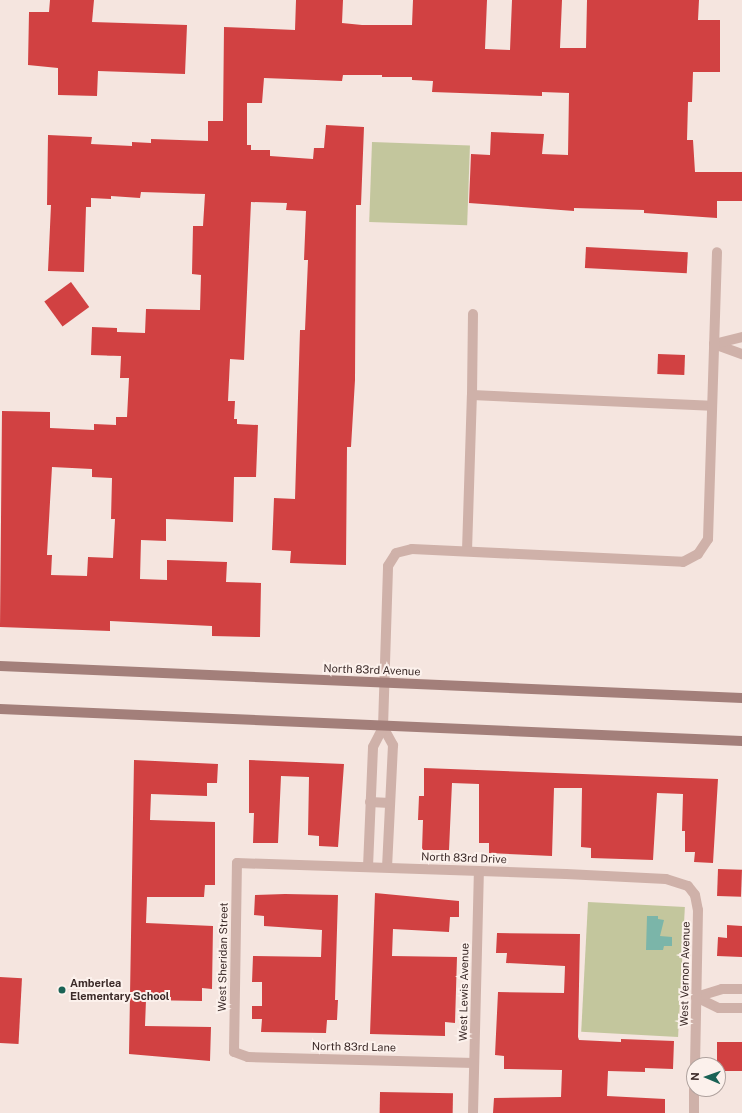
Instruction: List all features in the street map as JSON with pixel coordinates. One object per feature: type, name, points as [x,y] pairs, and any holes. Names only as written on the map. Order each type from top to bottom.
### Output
[{"type":"main road","name":"North 83rd Avenue","points":[[0,666],[742,698]]},
{"type":"main road","points":[[0,709],[383,727],[742,741]]},
{"type":"street","points":[[368,866],[372,746],[383,727],[388,566],[396,553],[412,549],[684,562],[698,554],[708,539],[717,252]]},
{"type":"street","points":[[467,552],[473,314]]},
{"type":"street","points":[[714,344],[742,337]]},
{"type":"street","points":[[714,344],[742,354]]},
{"type":"street","points":[[472,395],[711,406]]},
{"type":"street","points":[[383,727],[393,745],[387,867]]},
{"type":"street","points":[[370,802],[390,803]]},
{"type":"street","name":"North 83rd Drive","points":[[237,863],[368,866],[666,879],[688,886]]},
{"type":"street","name":"West Sheridan Street","points":[[234,1052],[237,863]]},
{"type":"street","name":"West Lewis Avenue","points":[[473,1113],[479,871]]},
{"type":"street","name":"West Vernon Avenue","points":[[688,886],[696,895],[698,910],[695,1057]]},
{"type":"street","points":[[696,997],[722,989],[742,989]]},
{"type":"street","points":[[696,997],[719,1008],[742,1008]]},
{"type":"street","name":"North 83rd Lane","points":[[234,1052],[248,1057],[474,1063]]},
{"type":"street","points":[[694,1097],[694,1113]]},
{"type":"green space","points":[[372,142],[470,145],[467,225],[369,222]]},
{"type":"green space","points":[[588,902],[685,907],[678,1037],[581,1032]]},
{"type":"water","points":[[647,916],[658,916],[658,919],[664,920],[660,936],[672,937],[672,946],[664,946],[663,950],[646,950]]},
{"type":"building","points":[[50,0],[94,0],[92,22],[187,25],[185,74],[98,71],[97,96],[58,95],[58,68],[28,65],[29,12],[49,12]]},
{"type":"building","points":[[296,0],[343,0],[342,23],[362,25],[412,25],[413,0],[487,0],[485,49],[510,50],[512,0],[562,0],[560,48],[586,48],[587,0],[699,0],[698,20],[720,20],[720,72],[693,72],[692,102],[688,102],[687,140],[693,140],[695,172],[742,172],[742,201],[717,201],[717,218],[644,213],[644,210],[574,208],[574,211],[469,203],[471,154],[490,155],[491,132],[544,134],[542,154],[568,155],[569,93],[542,92],[542,96],[432,92],[433,81],[412,80],[412,77],[382,77],[382,75],[343,75],[342,81],[264,78],[262,103],[247,103],[247,145],[251,145],[251,150],[270,150],[270,156],[313,159],[314,148],[324,148],[326,125],[364,127],[361,205],[356,205],[355,380],[351,447],[347,447],[346,565],[290,563],[291,551],[272,550],[274,498],[295,499],[300,330],[305,330],[308,260],[304,260],[306,211],[286,210],[287,203],[251,202],[244,360],[230,359],[228,401],[235,401],[234,419],[237,419],[237,424],[258,425],[256,477],[234,477],[233,522],[166,519],[166,541],[141,540],[140,579],[167,580],[167,560],[227,562],[226,582],[261,583],[260,637],[212,636],[212,626],[110,621],[110,631],[0,627],[2,411],[50,412],[50,428],[94,430],[94,424],[116,425],[116,417],[127,417],[129,378],[120,378],[121,356],[91,355],[92,327],[117,328],[117,332],[145,333],[146,309],[200,310],[201,275],[192,274],[193,226],[203,226],[205,194],[141,192],[140,198],[111,196],[111,199],[91,198],[91,207],[86,207],[84,272],[48,271],[51,205],[47,205],[48,135],[92,137],[91,144],[132,146],[132,142],[151,143],[151,139],[208,141],[208,121],[223,121],[224,27],[295,30]],"holes":[[[52,467],[92,469],[92,477],[112,478],[111,519],[115,519],[113,558],[88,557],[87,576],[51,575],[52,555],[47,555]]]},
{"type":"building","points":[[586,247],[688,252],[687,273],[585,268]]},
{"type":"building","points":[[71,282],[89,307],[63,326],[44,301]]},
{"type":"building","points":[[658,354],[685,355],[684,375],[657,374]]},
{"type":"building","points":[[134,760],[218,764],[217,783],[207,783],[207,796],[151,794],[150,820],[215,822],[215,885],[205,885],[204,897],[147,897],[146,923],[213,926],[212,989],[202,988],[202,1001],[146,1000],[145,1026],[211,1027],[210,1061],[129,1054]]},
{"type":"building","points":[[249,760],[344,764],[338,847],[319,846],[319,836],[308,835],[309,777],[281,776],[278,843],[253,843],[254,813],[249,813]]},
{"type":"building","points":[[424,768],[718,779],[713,863],[694,862],[695,852],[685,852],[685,831],[682,831],[683,794],[657,793],[653,860],[591,858],[591,848],[581,847],[582,788],[554,788],[552,856],[489,853],[489,843],[479,843],[479,784],[452,783],[449,850],[422,850],[423,820],[418,820],[419,796],[424,796]]},
{"type":"building","points":[[718,869],[742,870],[741,897],[717,896]]},
{"type":"building","points":[[375,893],[459,901],[459,917],[450,917],[449,932],[393,929],[392,956],[457,957],[455,1023],[445,1022],[445,1036],[370,1034]]},
{"type":"building","points":[[255,895],[338,895],[335,1000],[338,1000],[337,1020],[327,1020],[326,1033],[261,1032],[262,1019],[252,1019],[252,1006],[262,1006],[262,982],[252,982],[253,956],[321,957],[322,930],[264,926],[264,916],[254,915]]},
{"type":"building","points":[[727,925],[742,926],[742,957],[717,956],[718,937],[727,938]]},
{"type":"building","points":[[497,933],[580,934],[579,1040],[621,1042],[621,1039],[674,1041],[673,1069],[645,1068],[645,1072],[608,1071],[607,1096],[665,1099],[665,1113],[493,1113],[494,1098],[561,1097],[562,1070],[504,1069],[504,1056],[495,1055],[498,992],[564,993],[565,966],[506,963],[507,953],[496,953]]},
{"type":"building","points":[[0,977],[22,978],[19,1044],[0,1043]]},
{"type":"building","points":[[717,1042],[742,1042],[742,1071],[726,1071],[726,1057],[717,1057]]},
{"type":"building","points":[[380,1092],[453,1093],[453,1113],[380,1113]]},
{"type":"place","name":"Amberlea Elementary School","points":[[62,990]]}]
